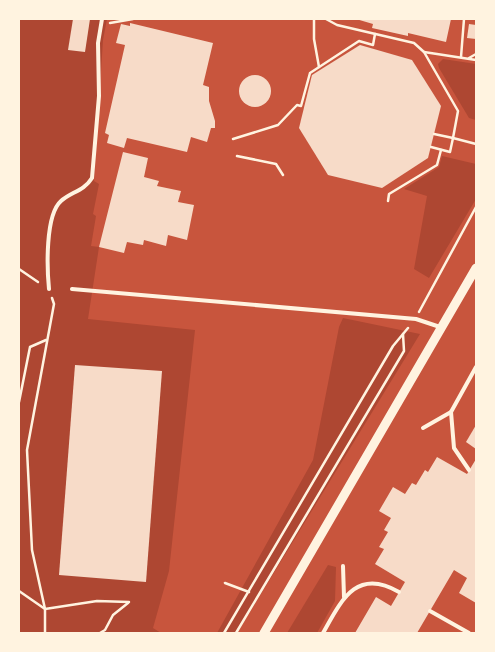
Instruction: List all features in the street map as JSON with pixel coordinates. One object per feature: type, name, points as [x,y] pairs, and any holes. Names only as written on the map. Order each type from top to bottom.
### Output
[{"type":"street","points":[[264,633],[476,268]]},
{"type":"lane","points":[[49,289],[47,252],[53,214],[61,201],[87,186],[92,178],[98,96],[98,43],[102,19]]},
{"type":"lane","points":[[72,289],[416,319],[440,327]]},
{"type":"lane","points":[[423,428],[451,412],[476,367]]},
{"type":"lane","points":[[451,412],[454,448],[469,470]]},
{"type":"lane","points":[[343,566],[344,597]]},
{"type":"lane","points":[[323,633],[344,597],[355,588],[372,584],[388,586],[399,592]]},
{"type":"lane","points":[[430,611],[469,633]]},
{"type":"path","points":[[102,24],[133,19]]},
{"type":"path","points":[[314,19],[314,39],[319,67]]},
{"type":"path","points":[[326,19],[337,25],[414,43],[424,52],[458,111],[450,152],[431,147]]},
{"type":"path","points":[[461,57],[464,19]]},
{"type":"path","points":[[233,139],[278,125],[297,105],[302,106],[310,73],[360,41],[373,46],[375,34]]},
{"type":"path","points":[[424,52],[476,60]]},
{"type":"path","points":[[468,58],[476,54]]},
{"type":"path","points":[[434,134],[476,144]]},
{"type":"path","points":[[388,201],[389,194],[437,166],[441,150]]},
{"type":"path","points":[[237,156],[276,164],[283,175]]},
{"type":"path","points":[[224,633],[393,346],[416,319],[476,207]]},
{"type":"path","points":[[45,633],[45,609],[32,550],[26,450],[54,304],[49,289]]},
{"type":"path","points":[[236,633],[404,351],[403,334]]},
{"type":"path","points":[[19,402],[30,347],[47,340]]},
{"type":"path","points":[[225,583],[249,592]]},
{"type":"path","points":[[19,591],[45,609],[97,601],[129,602],[113,615],[105,630],[100,633]]},
{"type":"shaded area","points":[[19,19],[107,19],[103,40],[94,181],[99,184],[93,214],[96,216],[91,246],[99,247],[88,319],[195,330],[169,571],[153,628],[161,633],[19,633]]},
{"type":"shaded area","points":[[443,59],[476,64],[476,120],[469,118],[439,68],[438,64]]},
{"type":"shaded area","points":[[442,156],[476,164],[476,199],[429,278],[414,269],[427,196],[404,189],[439,167]]},
{"type":"shaded area","points":[[343,318],[420,334],[237,633],[217,633],[313,460],[339,327]]},
{"type":"shaded area","points":[[328,565],[336,567],[335,601],[317,633],[287,633]]},
{"type":"building","points":[[73,19],[90,19],[85,52],[68,50]]},
{"type":"building","points":[[356,19],[451,19],[446,42],[408,33],[408,36],[372,28],[373,24]]},
{"type":"building","points":[[130,23],[213,43],[203,85],[209,87],[209,101],[215,121],[215,128],[211,128],[207,142],[191,137],[187,152],[127,138],[124,148],[107,143],[109,135],[105,133],[125,45],[116,43],[121,24],[130,26]]},
{"type":"building","points":[[469,24],[476,25],[476,39],[467,38]]},
{"type":"building","points":[[360,45],[412,60],[441,106],[428,158],[382,188],[328,175],[299,128],[312,75]]},
{"type":"building","points":[[255,75],[261,76],[266,80],[270,85],[270,97],[266,102],[261,106],[255,107],[249,106],[244,102],[240,97],[239,91],[240,85],[244,80],[249,76]]},
{"type":"building","points":[[123,152],[148,158],[144,177],[159,181],[157,186],[181,191],[178,202],[194,205],[187,240],[168,235],[166,246],[144,240],[143,245],[127,242],[124,253],[99,247]]},
{"type":"building","points":[[75,365],[162,371],[146,582],[59,575]]},
{"type":"building","points":[[476,425],[476,449],[466,442]]},
{"type":"building","points":[[437,457],[467,474],[476,459],[476,603],[459,593],[467,578],[454,570],[417,633],[355,633],[376,597],[391,606],[405,582],[375,564],[384,549],[379,547],[388,532],[384,530],[391,518],[379,511],[393,487],[405,494],[412,483],[416,485],[425,470],[428,472]]}]
